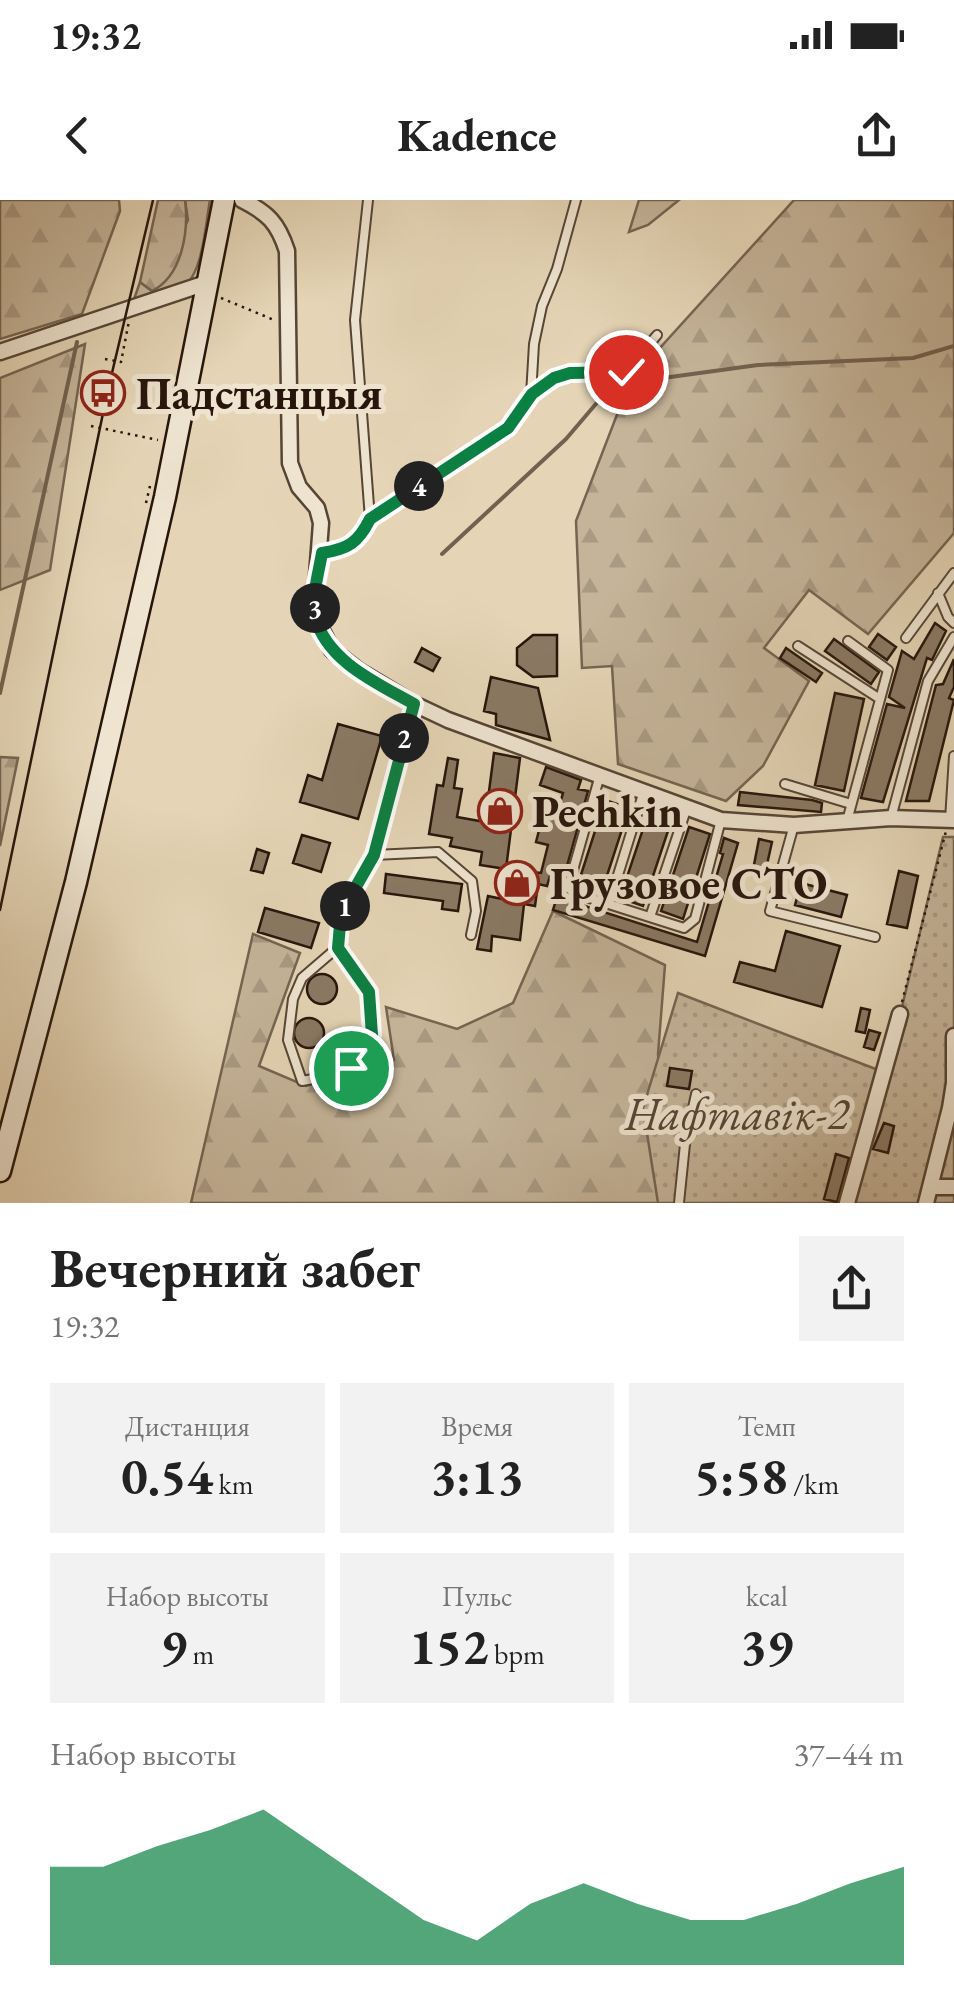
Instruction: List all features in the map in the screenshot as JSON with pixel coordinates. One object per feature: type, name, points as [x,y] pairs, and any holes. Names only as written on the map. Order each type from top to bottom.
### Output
[{"type":"main road","points":[[0,1171],[76,882],[165,497],[224,200]]},
{"type":"street","points":[[242,200],[264,211],[279,227],[287,252],[290,463],[298,486],[317,508],[321,523],[322,553],[314,615],[332,650],[359,672],[448,720],[721,820],[794,824],[891,818],[952,820]]},
{"type":"street","points":[[0,352],[208,287]]},
{"type":"street","points":[[847,1203],[900,1014]]},
{"type":"street","points":[[926,1203],[954,1084],[954,1036]]},
{"type":"street","points":[[931,1187],[954,1187]]},
{"type":"lane","points":[[322,553],[345,549],[360,540],[370,519],[355,320],[368,200]]},
{"type":"lane","points":[[532,394],[534,344],[542,306],[576,200]]},
{"type":"lane","points":[[370,519],[508,428],[532,394],[554,378],[570,373],[626,372],[657,335]]},
{"type":"lane","points":[[906,638],[954,573]]},
{"type":"lane","points":[[938,594],[954,623]]},
{"type":"lane","points":[[891,818],[928,681],[954,636]]},
{"type":"lane","points":[[847,821],[888,670],[848,641]]},
{"type":"lane","points":[[798,646],[880,699]]},
{"type":"lane","points":[[338,948],[302,978],[294,999],[288,1040],[302,1081],[335,1076],[351,1068],[372,1035],[369,992],[338,948],[341,913],[374,855],[414,704]]},
{"type":"lane","points":[[952,820],[954,756]]},
{"type":"lane","points":[[600,775],[568,888],[609,904],[684,928],[695,918],[721,820]]},
{"type":"lane","points":[[785,784],[852,804]]},
{"type":"lane","points":[[609,904],[644,791]]},
{"type":"lane","points":[[650,917],[687,807]]},
{"type":"lane","points":[[794,824],[770,911],[875,937]]},
{"type":"lane","points":[[374,855],[438,852],[472,881],[476,911],[471,935]]},
{"type":"lane","points":[[678,1203],[696,1094]]},
{"type":"path","points":[[208,287],[289,326]]},
{"type":"path","points":[[105,359],[121,362],[132,310]]},
{"type":"path","points":[[91,426],[160,441]]},
{"type":"path","points":[[144,514],[152,476]]},
{"type":"path","points":[[900,1014],[952,820]]},
{"type":"green space","points":[[0,200],[119,200],[120,211],[82,314],[0,339]]},
{"type":"green space","points":[[158,200],[185,200],[186,226],[177,264],[152,291],[140,282]]},
{"type":"green space","points":[[185,200],[210,200],[196,269],[185,285],[132,305],[140,282],[152,291],[188,220]]},
{"type":"green space","points":[[639,200],[679,200],[648,225],[629,232]]},
{"type":"green space","points":[[794,200],[954,200],[954,533],[868,634],[809,590],[764,648],[809,681],[763,766],[726,801],[618,764],[612,666],[582,668],[576,521],[630,381]]},
{"type":"green space","points":[[85,344],[50,570],[0,590],[0,378]]},
{"type":"green space","points":[[0,757],[18,758],[0,846]]},
{"type":"green space","name":"Нафтавік-2","points":[[943,837],[954,837],[954,1203],[658,1203],[643,1108],[678,993],[886,1073]]},
{"type":"green space","points":[[553,911],[665,965],[658,1054],[672,1203],[191,1203],[253,934],[300,953],[259,1066],[306,1086],[394,1060],[386,1007],[457,1029],[513,1003]]},
{"type":"building","points":[[935,623],[946,631],[932,660],[927,658],[883,802],[861,798],[887,704],[905,708],[889,697],[902,651],[914,659]]},
{"type":"building","points":[[878,634],[896,647],[887,660],[869,647]]},
{"type":"building","points":[[533,635],[557,635],[557,676],[533,677],[517,665],[517,648]]},
{"type":"building","points":[[834,639],[879,672],[871,684],[825,651]]},
{"type":"building","points":[[422,648],[440,658],[433,671],[415,662]]},
{"type":"building","points":[[786,648],[822,673],[816,682],[780,658]]},
{"type":"building","points":[[954,659],[954,687],[949,698],[954,700],[929,801],[906,801],[936,685],[943,684]]},
{"type":"building","points":[[491,677],[538,688],[550,740],[496,725],[496,714],[484,711]]},
{"type":"building","points":[[835,693],[864,699],[844,791],[815,785]]},
{"type":"building","points":[[338,724],[382,736],[358,819],[300,802],[308,775],[322,780]]},
{"type":"building","points":[[494,753],[520,758],[506,869],[480,865],[482,852],[450,846],[452,838],[429,834],[437,785],[443,786],[448,758],[458,760],[454,788],[462,789],[457,817],[485,822]]},
{"type":"building","points":[[546,767],[581,780],[578,789],[588,791],[565,873],[552,869],[547,886],[538,884],[535,906],[524,904],[520,940],[492,936],[491,951],[477,949],[488,896],[502,899],[506,869],[541,873],[548,845],[536,842],[545,807],[558,810],[563,793],[540,785]]},
{"type":"building","points":[[740,792],[812,800],[822,803],[821,812],[738,805]]},
{"type":"building","points":[[605,800],[629,808],[602,891],[578,884]]},
{"type":"building","points":[[648,814],[671,822],[643,906],[620,898]]},
{"type":"building","points":[[689,827],[710,834],[683,919],[661,911]]},
{"type":"building","points":[[302,835],[330,843],[321,872],[293,863]]},
{"type":"building","points":[[724,838],[738,843],[705,956],[553,910],[557,897],[697,942],[723,854],[720,853]]},
{"type":"building","points":[[759,839],[772,842],[764,878],[752,875]]},
{"type":"building","points":[[257,849],[269,853],[263,873],[251,870]]},
{"type":"building","points":[[899,871],[918,876],[907,928],[887,924]]},
{"type":"building","points":[[386,874],[462,884],[458,911],[442,909],[443,901],[384,893]]},
{"type":"building","points":[[801,883],[847,895],[841,917],[795,905]]},
{"type":"building","points":[[265,908],[319,923],[311,948],[258,932]]},
{"type":"building","points":[[786,931],[840,946],[822,1007],[734,982],[740,962],[775,971]]},
{"type":"building","points":[[322,974],[333,978],[337,989],[333,1000],[322,1004],[311,1000],[307,989],[311,978]]},
{"type":"building","points":[[861,1008],[870,1010],[865,1033],[856,1031]]},
{"type":"building","points":[[309,1018],[320,1022],[324,1033],[320,1044],[309,1048],[298,1044],[294,1033],[298,1022]]},
{"type":"building","points":[[869,1030],[880,1033],[874,1050],[864,1047]]},
{"type":"building","points":[[670,1068],[692,1071],[689,1089],[667,1086]]},
{"type":"building","points":[[884,1123],[894,1126],[888,1153],[873,1149]]},
{"type":"building","points":[[836,1154],[849,1158],[837,1202],[824,1199]]},
{"type":"waterway","points":[[0,693],[77,342]]},
{"type":"waterway","points":[[442,554],[566,439],[612,385],[758,365],[913,358],[954,346]]},
{"type":"tram line","points":[[0,910],[107,394],[153,200]]},
{"type":"place","name":"Падстанцыя","points":[[103,393]]},
{"type":"place","name":"Pechkin","points":[[500,811]]},
{"type":"place","name":"Грузовое СТО","points":[[517,883]]},
{"type":"route","points":[[351,1068],[372,1035],[369,992],[338,948],[341,913],[374,855],[414,704],[359,672],[332,650],[314,615],[322,553],[345,549],[360,540],[370,519],[508,428],[532,394],[554,378],[570,373],[626,372]]}]
